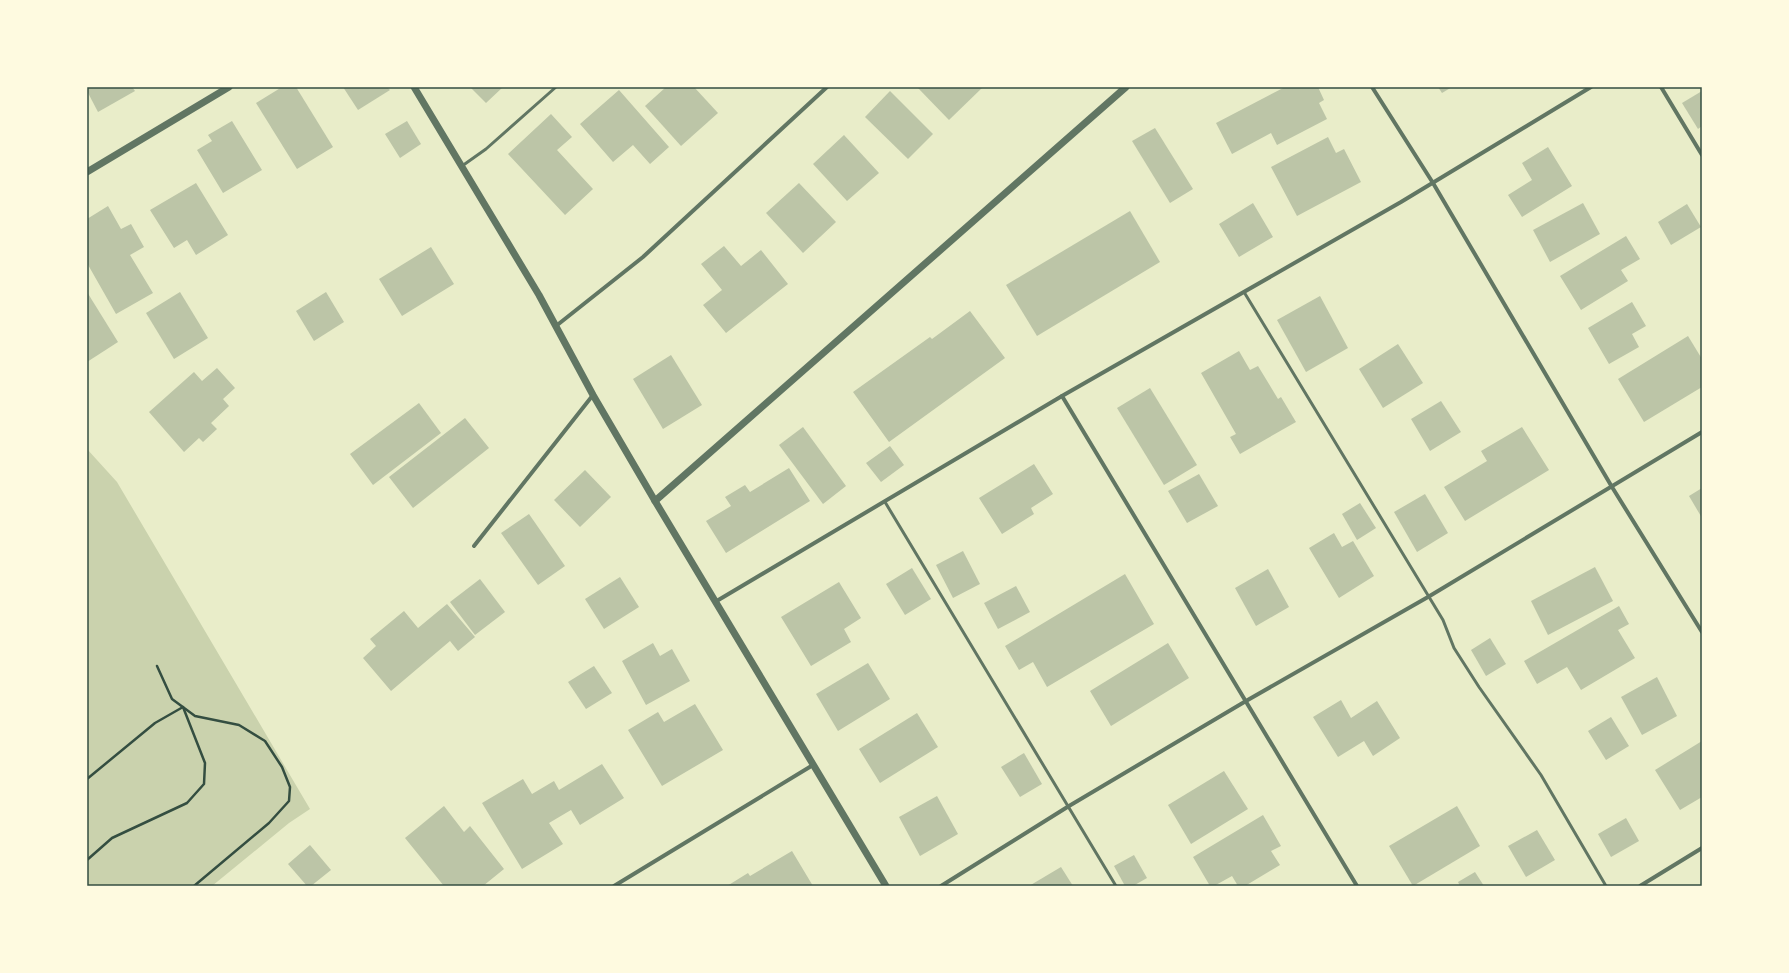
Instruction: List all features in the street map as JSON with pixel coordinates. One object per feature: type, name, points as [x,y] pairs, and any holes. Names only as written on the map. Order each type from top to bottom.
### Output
[{"type":"street","points":[[87,172],[229,87]]},
{"type":"street","points":[[414,87],[540,295],[593,395],[655,502],[886,886]]},
{"type":"street","points":[[556,326],[643,257],[827,87]]},
{"type":"street","points":[[655,502],[1126,87]]},
{"type":"street","points":[[1372,87],[1432,183],[1612,487],[1702,632]]},
{"type":"street","points":[[715,603],[1062,396],[1432,183],[1591,87]]},
{"type":"street","points":[[1661,87],[1702,155]]},
{"type":"street","points":[[474,546],[593,395]]},
{"type":"street","points":[[1062,396],[1357,886]]},
{"type":"street","points":[[941,886],[1069,806],[1246,701],[1428,597],[1702,432]]},
{"type":"street","points":[[614,886],[813,766]]},
{"type":"street","points":[[1640,886],[1702,848]]},
{"type":"lane","points":[[462,166],[486,149],[556,87]]},
{"type":"lane","points":[[1244,292],[1443,620],[1454,648],[1479,687],[1541,775],[1606,886]]},
{"type":"lane","points":[[886,502],[1116,886]]},
{"type":"path","points":[[157,666],[172,699],[195,716],[239,725],[265,741],[282,767],[290,787],[289,801],[269,823],[194,886]]},
{"type":"path","points":[[87,779],[155,723],[183,707]]},
{"type":"path","points":[[87,860],[112,838],[187,803],[204,784],[205,763],[183,707]]},
{"type":"green space","points":[[87,449],[117,482],[310,809],[289,823],[212,886],[87,886]]},
{"type":"building","points":[[87,87],[132,87],[135,91],[98,112],[87,91]]},
{"type":"building","points":[[282,87],[296,87],[333,147],[297,169],[256,103]]},
{"type":"building","points":[[343,87],[387,87],[390,90],[358,110]]},
{"type":"building","points":[[470,87],[503,87],[486,103]]},
{"type":"building","points":[[666,87],[694,87],[718,113],[681,146],[645,106]]},
{"type":"building","points":[[917,87],[983,87],[949,120]]},
{"type":"building","points":[[1285,87],[1318,87],[1324,100],[1319,103],[1327,119],[1277,145],[1271,133],[1232,154],[1216,123]]},
{"type":"building","points":[[1438,87],[1452,87],[1442,93]]},
{"type":"building","points":[[619,90],[669,147],[650,164],[633,145],[613,162],[580,124]]},
{"type":"building","points":[[890,91],[933,134],[908,159],[865,117]]},
{"type":"building","points":[[1702,91],[1702,126],[1698,129],[1682,103]]},
{"type":"building","points":[[551,114],[572,137],[557,150],[593,189],[565,215],[508,154]]},
{"type":"building","points":[[232,121],[262,170],[223,193],[197,150],[212,141],[208,135]]},
{"type":"building","points":[[407,121],[421,144],[400,158],[385,134]]},
{"type":"building","points":[[1155,128],[1193,189],[1170,203],[1132,141]]},
{"type":"building","points":[[844,135],[879,173],[847,201],[813,164]]},
{"type":"building","points":[[1328,137],[1336,153],[1344,149],[1361,182],[1297,216],[1271,167]]},
{"type":"building","points":[[1548,147],[1572,186],[1522,217],[1508,195],[1532,180],[1522,163]]},
{"type":"building","points":[[196,183],[228,235],[196,255],[187,240],[174,248],[150,210]]},
{"type":"building","points":[[799,183],[836,222],[803,253],[766,213]]},
{"type":"building","points":[[1253,203],[1273,237],[1239,257],[1219,224]]},
{"type":"building","points":[[1583,203],[1600,234],[1550,262],[1533,230]]},
{"type":"building","points":[[1687,204],[1701,227],[1671,245],[1658,222]]},
{"type":"building","points":[[108,206],[121,229],[131,224],[144,247],[130,255],[153,293],[116,314],[87,263],[87,219]]},
{"type":"building","points":[[1130,211],[1160,262],[1037,336],[1006,285]]},
{"type":"building","points":[[1626,236],[1640,259],[1621,270],[1628,281],[1581,310],[1560,276]]},
{"type":"building","points":[[724,246],[741,266],[761,250],[788,284],[726,333],[703,305],[722,290],[701,264]]},
{"type":"building","points":[[431,247],[454,284],[402,316],[379,279]]},
{"type":"building","points":[[87,292],[118,342],[87,362]]},
{"type":"building","points":[[180,292],[208,338],[174,359],[146,313]]},
{"type":"building","points":[[326,292],[344,322],[314,341],[296,311]]},
{"type":"building","points":[[1320,296],[1348,348],[1306,372],[1277,320]]},
{"type":"building","points":[[1632,302],[1646,326],[1632,334],[1639,347],[1609,364],[1588,328]]},
{"type":"building","points":[[970,311],[1005,358],[889,442],[853,392],[930,337],[932,339]]},
{"type":"building","points":[[1688,336],[1702,359],[1702,387],[1644,422],[1618,379]]},
{"type":"building","points":[[1398,344],[1423,383],[1383,408],[1359,369]]},
{"type":"building","points":[[1239,351],[1250,370],[1258,366],[1278,399],[1281,397],[1296,422],[1240,454],[1230,437],[1236,434],[1201,373]]},
{"type":"building","points":[[671,355],[702,405],[663,429],[633,379]]},
{"type":"building","points":[[217,368],[235,388],[223,399],[229,406],[211,423],[217,429],[203,442],[199,438],[184,452],[149,412],[194,372],[202,381]]},
{"type":"building","points":[[1150,388],[1197,465],[1164,485],[1117,408]]},
{"type":"building","points":[[1441,401],[1461,432],[1430,451],[1411,419]]},
{"type":"building","points":[[419,403],[441,433],[373,485],[350,454]]},
{"type":"building","points":[[465,418],[489,448],[413,508],[389,477]]},
{"type":"building","points":[[803,427],[846,486],[823,504],[779,445]]},
{"type":"building","points":[[1522,427],[1549,470],[1465,521],[1444,487],[1487,461],[1481,451]]},
{"type":"building","points":[[890,446],[904,465],[881,482],[866,463]]},
{"type":"building","points":[[1034,464],[1053,494],[1031,508],[1034,514],[1002,534],[979,498]]},
{"type":"building","points":[[789,468],[810,501],[726,553],[706,521],[731,506],[725,497],[745,485],[750,492]]},
{"type":"building","points":[[585,470],[611,497],[580,527],[554,500]]},
{"type":"building","points":[[1199,474],[1218,506],[1187,523],[1168,491]]},
{"type":"building","points":[[1702,488],[1702,518],[1689,496]]},
{"type":"building","points":[[1425,494],[1448,533],[1417,552],[1394,512]]},
{"type":"building","points":[[1360,503],[1376,528],[1357,540],[1342,514]]},
{"type":"building","points":[[529,514],[565,566],[538,585],[501,533]]},
{"type":"building","points":[[1334,533],[1342,547],[1353,541],[1374,576],[1339,598],[1309,548]]},
{"type":"building","points":[[963,551],[980,584],[953,598],[936,565]]},
{"type":"building","points":[[1595,567],[1613,601],[1548,635],[1531,601]]},
{"type":"building","points":[[912,568],[931,599],[905,615],[886,584]]},
{"type":"building","points":[[1268,569],[1289,607],[1256,626],[1235,588]]},
{"type":"building","points":[[1125,574],[1154,624],[1047,687],[1033,662],[1019,670],[1005,646]]},
{"type":"building","points":[[620,577],[639,607],[604,629],[585,599]]},
{"type":"building","points":[[480,579],[505,612],[475,635],[450,602]]},
{"type":"building","points":[[839,582],[861,618],[844,629],[851,642],[811,666],[781,617]]},
{"type":"building","points":[[1016,586],[1030,612],[998,629],[984,603]]},
{"type":"building","points":[[447,604],[475,637],[458,651],[450,641],[391,691],[363,658],[376,646],[370,639],[404,611],[418,628]]},
{"type":"building","points":[[1619,606],[1629,624],[1618,630],[1635,658],[1581,690],[1567,667],[1537,684],[1524,661]]},
{"type":"building","points":[[1490,638],[1506,664],[1486,676],[1471,650]]},
{"type":"building","points":[[653,643],[660,656],[672,649],[690,681],[646,705],[622,661]]},
{"type":"building","points":[[1168,643],[1189,678],[1111,726],[1090,691]]},
{"type":"building","points":[[868,663],[890,699],[838,731],[816,694]]},
{"type":"building","points":[[594,666],[612,693],[586,709],[568,682]]},
{"type":"building","points":[[1657,677],[1677,716],[1642,735],[1621,697]]},
{"type":"building","points":[[1341,700],[1351,718],[1377,701],[1400,738],[1373,756],[1364,741],[1338,757],[1313,717]]},
{"type":"building","points":[[695,704],[723,750],[662,786],[628,730],[658,712],[664,722]]},
{"type":"building","points":[[917,713],[938,747],[880,783],[859,749]]},
{"type":"building","points":[[1611,717],[1629,746],[1606,760],[1588,731]]},
{"type":"building","points":[[1702,741],[1702,797],[1680,810],[1655,770]]},
{"type":"building","points":[[1024,753],[1042,784],[1020,797],[1001,767]]},
{"type":"building","points":[[602,764],[624,798],[580,825],[571,810],[549,823],[563,844],[522,869],[482,803],[523,779],[532,794],[554,781],[559,790]]},
{"type":"building","points":[[1224,771],[1248,809],[1191,844],[1168,805]]},
{"type":"building","points":[[937,796],[958,834],[920,856],[899,817]]},
{"type":"building","points":[[444,806],[464,832],[470,826],[504,869],[483,886],[444,886],[405,838]]},
{"type":"building","points":[[1457,806],[1480,846],[1413,886],[1389,846]]},
{"type":"building","points":[[1263,815],[1281,846],[1271,851],[1280,865],[1245,886],[1238,886],[1232,876],[1214,886],[1210,886],[1193,857]]},
{"type":"building","points":[[1626,818],[1639,841],[1611,857],[1598,834]]},
{"type":"building","points":[[1537,830],[1555,860],[1526,877],[1508,846]]},
{"type":"building","points":[[310,845],[331,870],[311,886],[307,886],[288,864]]},
{"type":"building","points":[[792,851],[813,886],[727,886],[748,873],[750,876]]},
{"type":"building","points":[[1134,855],[1147,878],[1133,886],[1125,886],[1114,866]]},
{"type":"building","points":[[1061,867],[1073,886],[1029,886]]},
{"type":"building","points":[[1475,872],[1484,886],[1460,886],[1458,882]]}]
